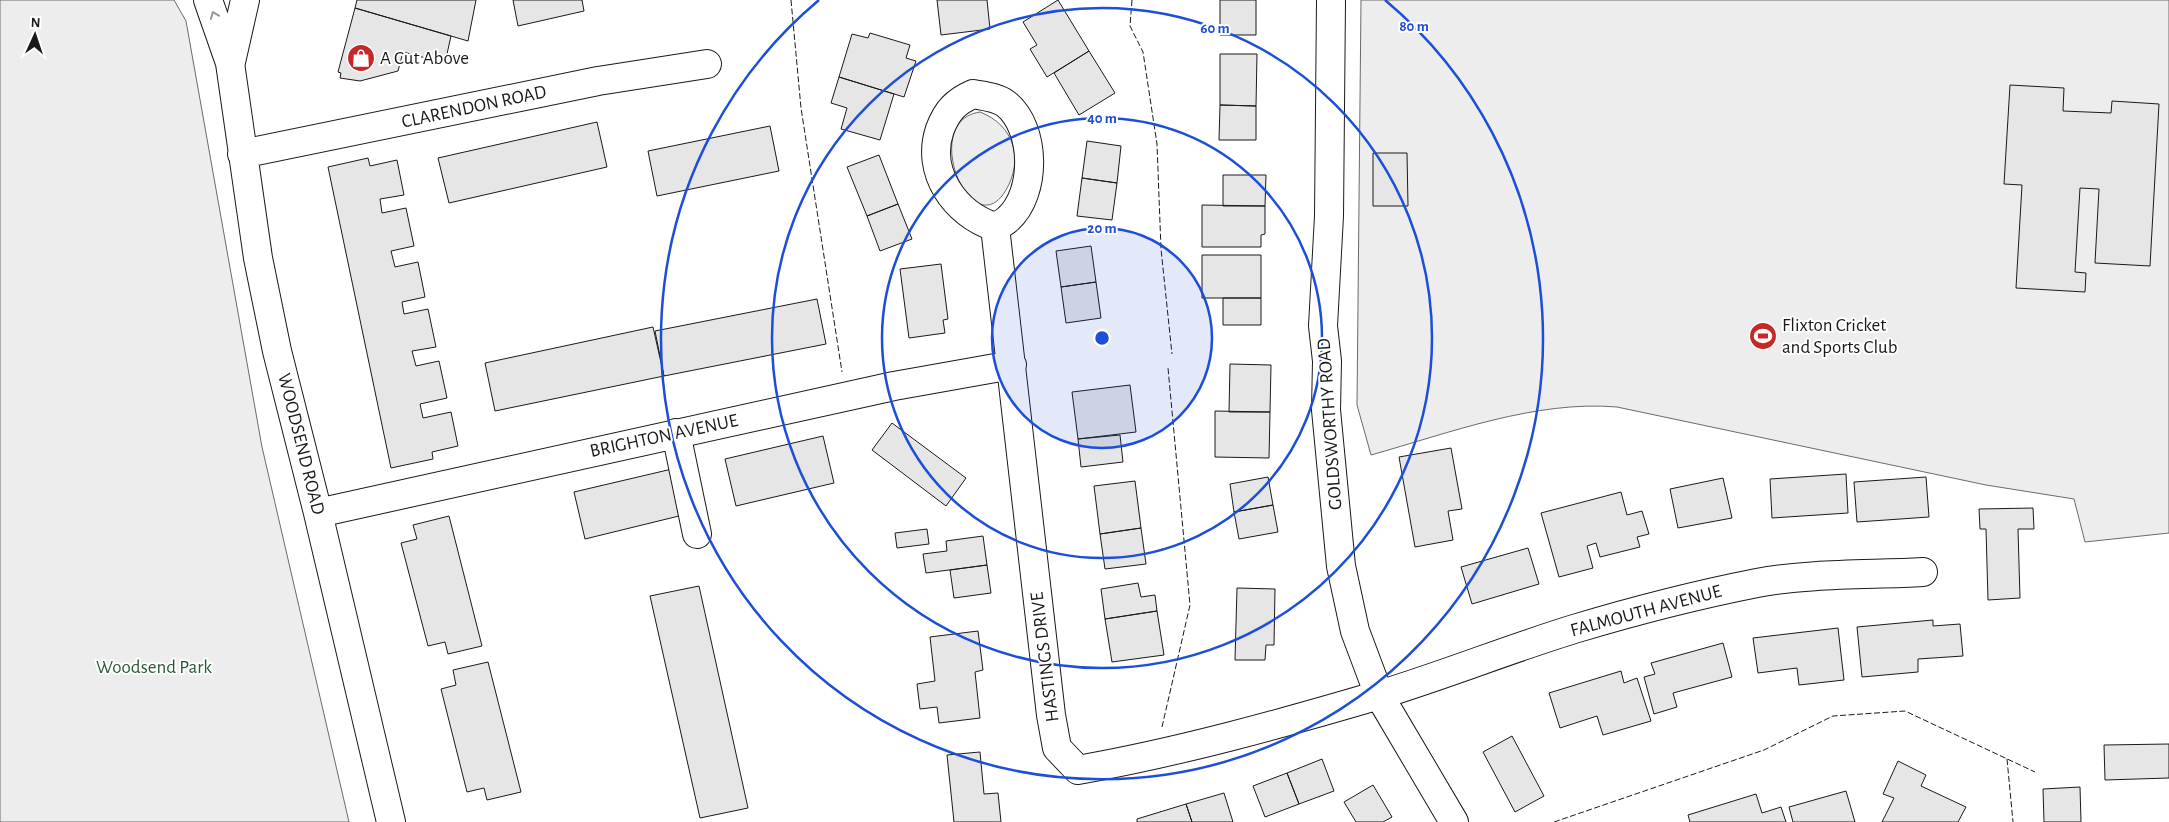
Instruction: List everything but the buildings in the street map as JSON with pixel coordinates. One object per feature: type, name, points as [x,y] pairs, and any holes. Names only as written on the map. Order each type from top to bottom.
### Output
[{"type":"street","name":"WOODSEND ROAD","points":[[208,0],[230,63],[258,258],[277,351],[318,513],[391,822]]},
{"type":"street","name":"WOODSEND ROAD","points":[[230,63],[245,0]]},
{"type":"street","name":"GOLDSWORTHY ROAD","points":[[1331,0],[1329,216],[1323,326],[1326,361],[1326,410],[1342,566],[1355,631],[1379,695],[1454,822]]},
{"type":"street","name":"CLARENDON ROAD","points":[[242,154],[598,81],[707,64]]},
{"type":"street","points":[[973,94],[1005,103],[1017,117],[1029,148],[1026,181],[1018,205],[1009,219],[995,227],[984,224],[962,209],[948,192],[939,176],[938,136],[943,123],[955,104],[973,94]]},
{"type":"street","name":"HASTINGS DRIVE","points":[[995,227],[1051,715],[1057,748],[1078,770],[1136,760],[1208,743],[1379,695]]},
{"type":"street","name":"BRIGHTON AVENUE","points":[[318,513],[894,386],[1012,365]]},
{"type":"street","points":[[676,433],[697,534]]},
{"type":"street","name":"FALMOUTH AVENUE","points":[[1379,695],[1574,629],[1667,604],[1750,585],[1833,576],[1922,572]]},
{"type":"green space","name":"Woodsend Park","points":[[0,0],[174,0],[186,21],[262,447],[349,822],[0,822]]},
{"type":"green space","name":"Flixton Cricket and Sports Club","points":[[1361,0],[2169,0],[2169,533],[2085,542],[2074,499],[1986,485],[1617,407],[1555,408],[1524,413],[1462,428],[1371,455],[1357,405]]},
{"type":"green space","points":[[980,112],[1001,125],[1013,144],[1015,155],[1014,167],[1006,190],[993,204],[979,204],[966,193],[957,176],[952,156],[953,136],[962,120]]},
{"type":"fence","points":[[791,0],[801,108],[842,372]]},
{"type":"fence","points":[[1132,0],[1130,26],[1143,52],[1157,144],[1161,249],[1172,354]]},
{"type":"fence","points":[[1162,727],[1190,605],[1168,368]]},
{"type":"fence","points":[[1554,822],[1764,750],[1833,716],[1905,711],[2035,772]]},
{"type":"fence","points":[[2007,759],[2013,822]]},
{"type":"place","name":"A Cut Above","points":[[361,58]]},
{"type":"place","name":"Flixton Cricket and Sports Club","points":[[1763,336]]}]
